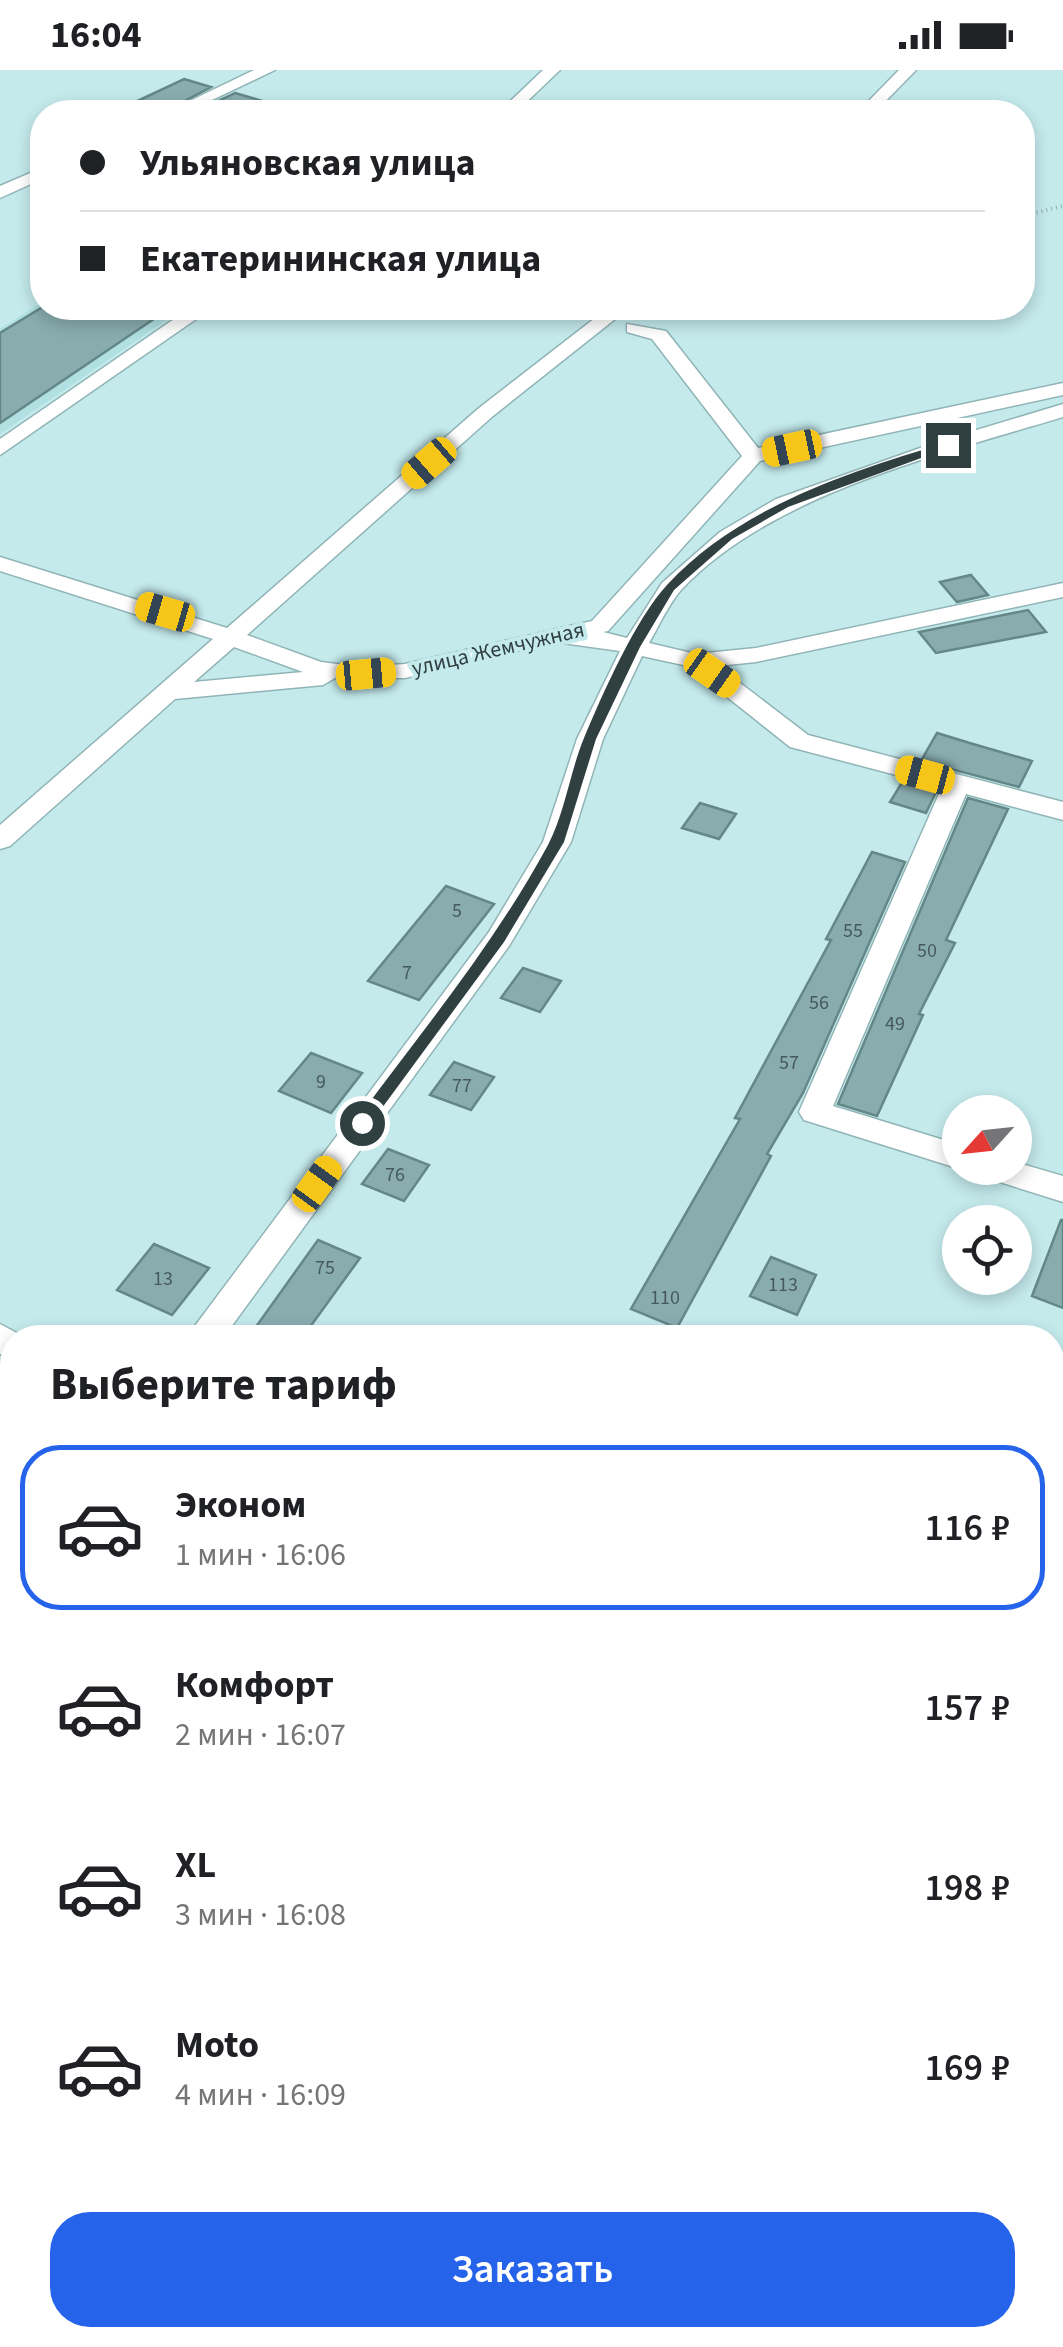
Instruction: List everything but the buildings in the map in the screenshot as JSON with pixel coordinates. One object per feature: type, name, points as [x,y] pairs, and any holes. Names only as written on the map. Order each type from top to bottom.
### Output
[{"type":"street","points":[[201,100],[266,70]]},
{"type":"street","points":[[520,100],[552,70]]},
{"type":"street","points":[[878,100],[908,70]]},
{"type":"street","points":[[0,193],[30,179]]},
{"type":"street","points":[[0,449],[185,320]]},
{"type":"street","points":[[0,840],[486,412],[604,320]]},
{"type":"street","points":[[634,328],[659,334],[752,456],[1063,389]]},
{"type":"street","points":[[213,1325],[499,939],[557,842],[590,739],[634,647],[670,588],[728,537],[784,504],[948,445],[1063,410]]},
{"type":"street","name":"улица Жемчужная","points":[[169,692],[405,670],[600,626],[752,456]]},
{"type":"street","points":[[0,564],[165,612],[317,670],[361,674],[405,670],[555,634],[696,661],[756,655],[1063,590]]},
{"type":"street","points":[[696,661],[799,741],[1063,810]]},
{"type":"street","points":[[942,1151],[815,1112],[957,783]]},
{"type":"street","points":[[1032,1180],[1063,1189]]},
{"type":"path","points":[[1035,213],[1063,206]]},
{"type":"shaded area","points":[[30,310],[30,320],[166,320],[0,434],[0,329]]},
{"type":"route","points":[[362,1123],[499,939],[557,842],[590,739],[634,647],[670,588],[728,537],[784,504],[948,445]]}]
